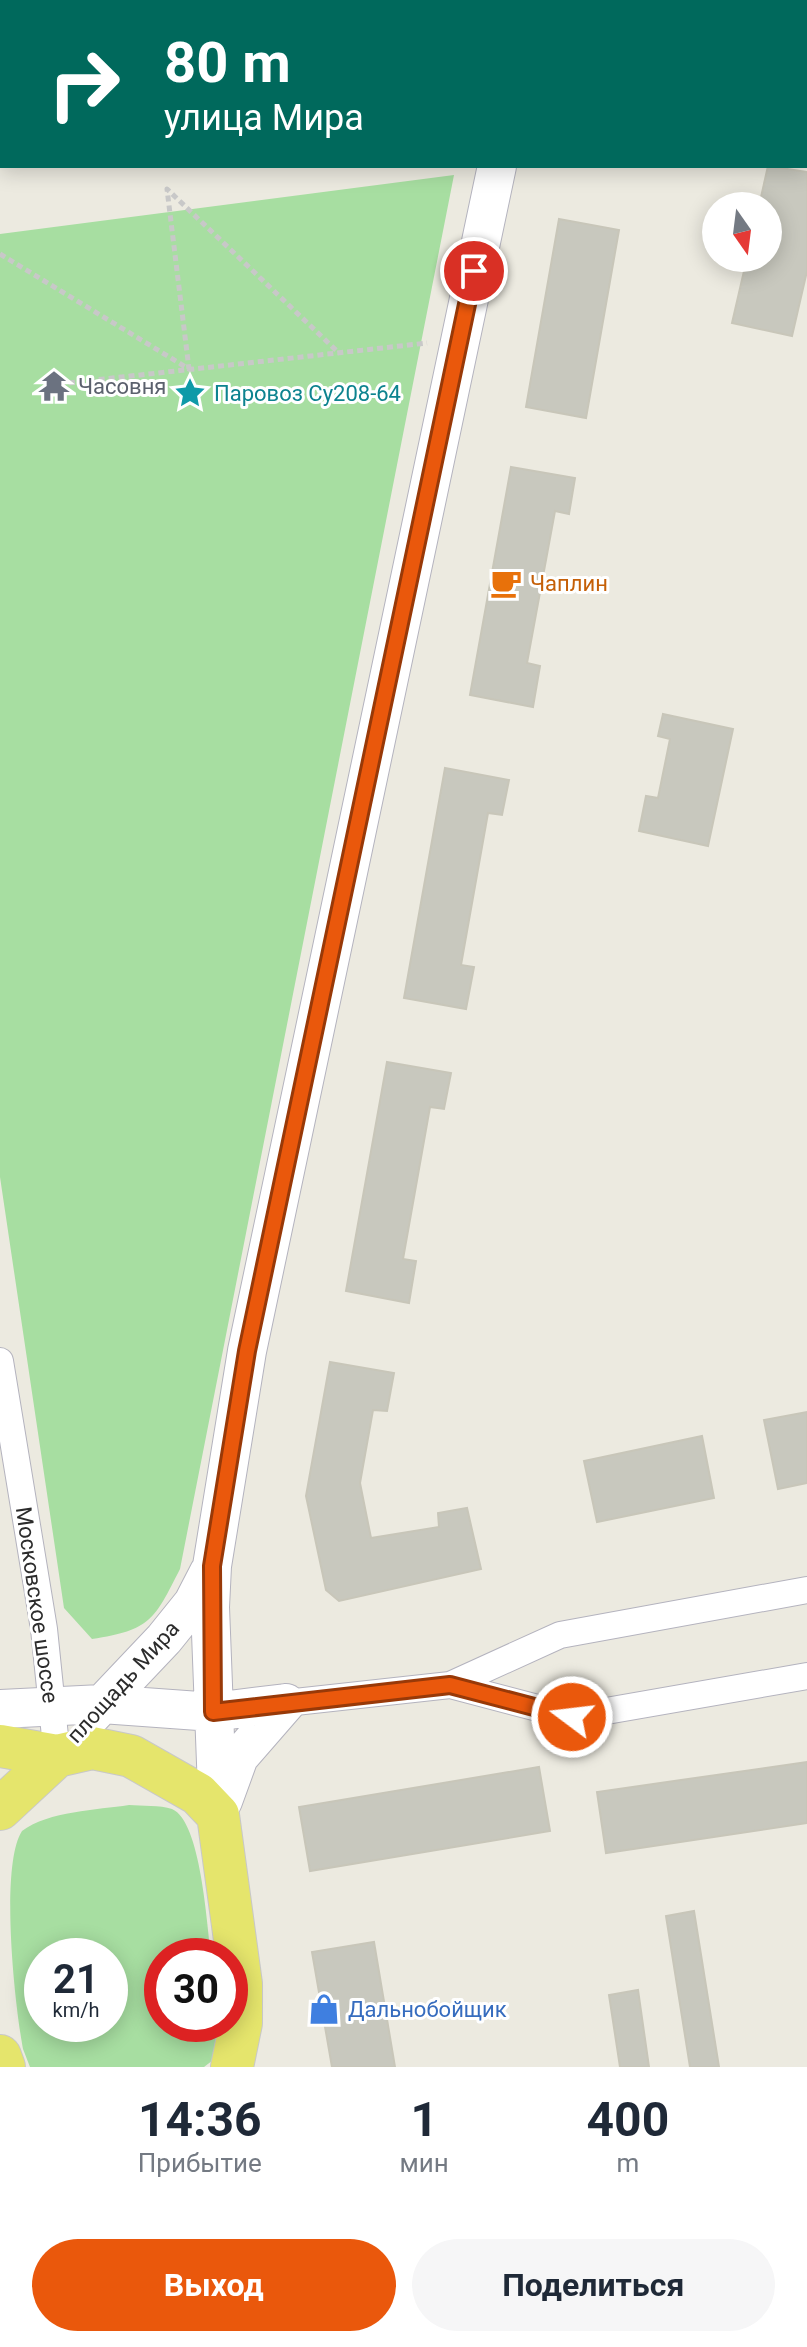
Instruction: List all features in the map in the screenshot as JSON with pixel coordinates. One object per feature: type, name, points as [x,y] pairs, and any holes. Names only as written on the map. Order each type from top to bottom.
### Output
[{"type":"main road","name":"площадь Мира","points":[[0,1746],[57,1756],[92,1748],[131,1756],[198,1794],[218,1815]]},
{"type":"main road","name":"площадь Мира","points":[[0,1809],[57,1756]]},
{"type":"main road","points":[[218,1815],[241,1984],[241,2023],[232,2067]]},
{"type":"main road","points":[[0,2056],[4,2067]]},
{"type":"street","points":[[218,1815],[213,1712],[212,1566],[247,1351],[497,168]]},
{"type":"street","name":"Московское шоссе","points":[[0,1361],[44,1629],[57,1756]]},
{"type":"street","name":"площадь Мира","points":[[57,1756],[102,1704],[132,1676],[193,1603],[212,1566]]},
{"type":"street","points":[[0,1709],[102,1704],[213,1712],[450,1685],[560,1635],[807,1590]]},
{"type":"street","points":[[450,1685],[572,1717],[807,1676]]},
{"type":"street","points":[[218,1815],[239,1757],[286,1703]]},
{"type":"path","points":[[189,369],[167,189],[340,354]]},
{"type":"path","points":[[0,254],[189,369]]},
{"type":"path","points":[[59,384],[460,338]]},
{"type":"green space","points":[[454,175],[180,1569],[164,1600],[148,1620],[127,1631],[92,1639],[64,1608],[0,1177],[0,234]]},
{"type":"green space","points":[[129,1805],[172,1809],[182,1818],[190,1833],[201,1876],[209,1938],[144,1938],[144,2042],[218,2042],[217,2057],[204,2067],[30,2067],[23,2049],[11,1934],[10,1902],[15,1848],[22,1831],[33,1824],[88,1810]]},
{"type":"building","points":[[768,168],[807,172],[807,271],[792,336],[732,323],[744,272],[782,272],[782,192],[762,192]]},
{"type":"building","points":[[559,219],[619,230],[586,418],[526,407]]},
{"type":"building","points":[[511,467],[575,478],[569,514],[555,511],[527,663],[540,666],[533,707],[470,695]]},
{"type":"building","points":[[663,714],[733,729],[708,846],[639,831],[646,796],[658,798],[670,739],[658,736]]},
{"type":"building","points":[[445,768],[509,780],[502,815],[488,813],[461,965],[474,967],[466,1009],[404,998]]},
{"type":"building","points":[[387,1062],[451,1073],[444,1109],[430,1107],[403,1259],[416,1261],[409,1303],[346,1291]]},
{"type":"building","points":[[330,1362],[394,1373],[387,1411],[373,1410],[360,1483],[371,1538],[439,1527],[438,1513],[467,1508],[481,1569],[339,1601],[326,1590],[306,1496]]},
{"type":"building","points":[[807,1412],[807,1483],[778,1489],[764,1420]]},
{"type":"building","points":[[702,1436],[714,1498],[597,1522],[584,1461]]},
{"type":"building","points":[[807,1762],[807,1823],[606,1853],[597,1792]]},
{"type":"building","points":[[539,1767],[550,1831],[310,1871],[299,1807]]},
{"type":"building","points":[[694,1911],[719,2067],[690,2067],[666,1916]]},
{"type":"building","points":[[374,1942],[395,2067],[332,2067],[312,1952]]},
{"type":"building","points":[[638,1990],[649,2067],[620,2067],[609,1995]]},
{"type":"place","name":"Часовня","points":[[54,386]]},
{"type":"place","name":"Паровоз Су208-64","points":[[190,393]]},
{"type":"place","name":"Чаплин","points":[[506,583]]},
{"type":"place","name":"Дальнобойщик","points":[[324,2009]]},
{"type":"route","points":[[474,271],[247,1351],[212,1566],[213,1712],[450,1685],[572,1717]]}]
